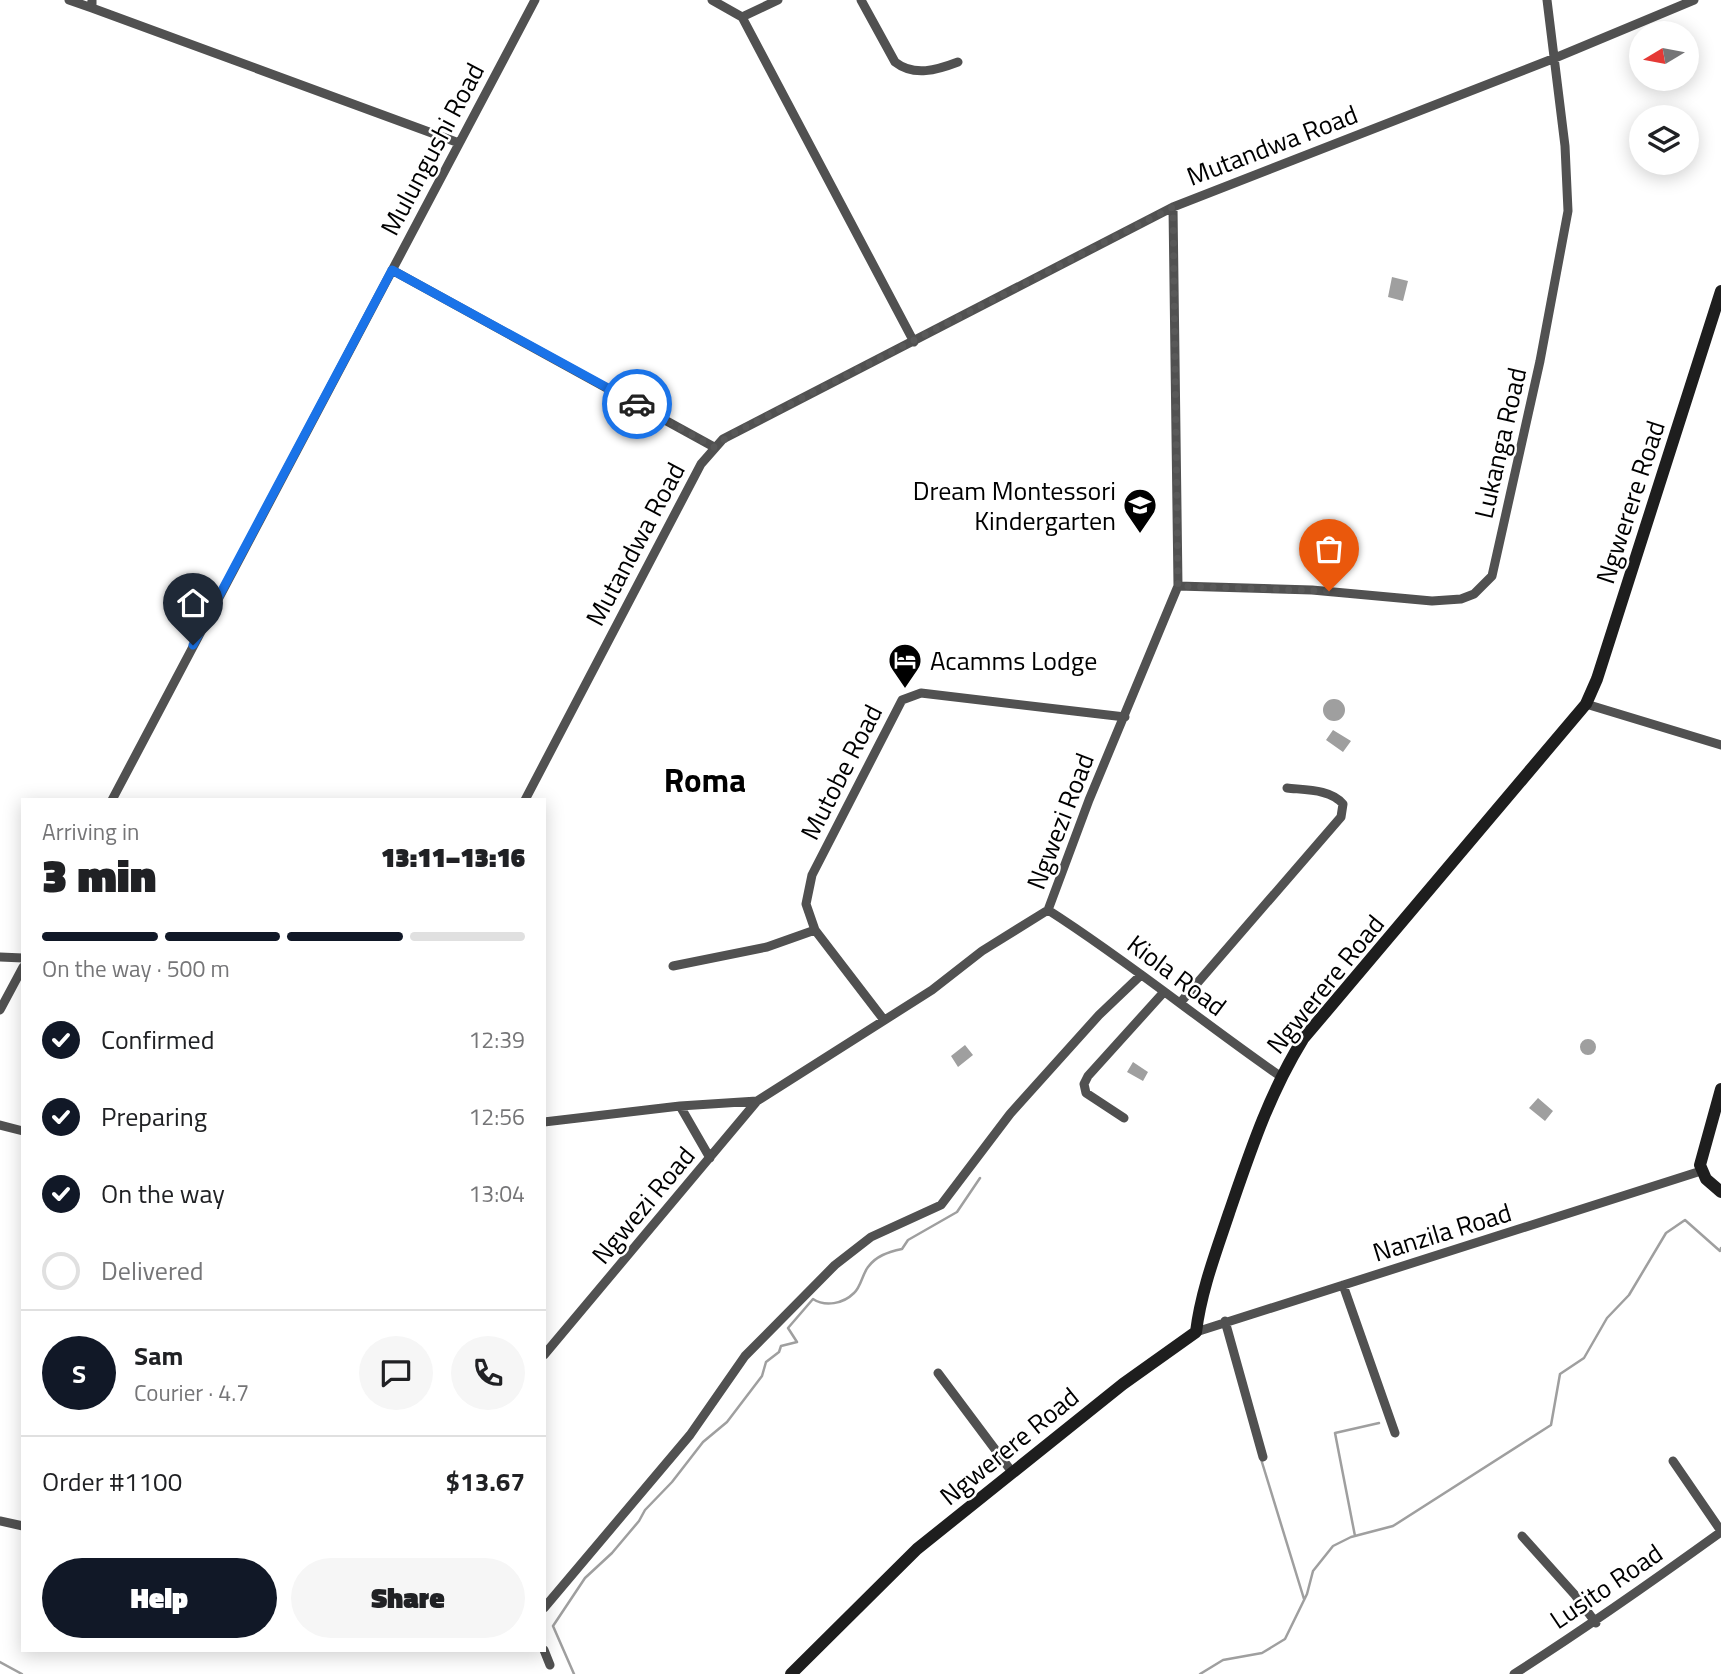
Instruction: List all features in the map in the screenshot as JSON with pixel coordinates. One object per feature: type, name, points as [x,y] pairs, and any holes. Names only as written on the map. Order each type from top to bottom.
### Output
[{"type":"street","points":[[69,0],[92,4],[459,144]]},
{"type":"street","name":"Mulungushi Road","points":[[113,798],[535,0]]},
{"type":"street","points":[[712,0],[742,17],[914,342]]},
{"type":"street","points":[[742,17],[778,0]]},
{"type":"street","points":[[861,0],[898,65],[918,71],[958,62]]},
{"type":"street","name":"Lukanga Road","points":[[1178,586],[1312,590],[1432,601],[1461,599],[1474,594],[1492,576],[1564,243],[1569,185],[1547,0]]},
{"type":"street","name":"Mutandwa Road","points":[[526,798],[701,464],[714,447],[732,434],[1173,207],[1555,58],[1694,0]]},
{"type":"street","name":"Ngwezi Road","points":[[546,1353],[757,1101],[884,1020],[1048,909],[1089,800],[1178,586],[1173,207]]},
{"type":"street","points":[[392,270],[714,447]]},
{"type":"street","name":"Ngwerere Road","points":[[791,1674],[917,1549],[1123,1384],[1196,1332],[1199,1307],[1226,1223],[1262,1116],[1280,1076],[1303,1039],[1586,704],[1597,679],[1721,291]]},
{"type":"street","name":"Mutobe Road","points":[[884,1020],[815,930],[806,904],[807,887],[880,737],[902,700],[909,695],[921,693],[1125,717]]},
{"type":"street","points":[[1586,704],[1721,745]]},
{"type":"street","points":[[1180,1003],[1344,811],[1339,799],[1328,794],[1287,788]]},
{"type":"street","name":"Kiola Road","points":[[1048,909],[1109,949],[1163,993],[1280,1076]]},
{"type":"street","points":[[673,966],[767,947],[815,930]]},
{"type":"street","points":[[0,957],[21,958]]},
{"type":"street","points":[[0,1010],[21,971]]},
{"type":"street","points":[[546,1606],[690,1435],[745,1356],[835,1265],[871,1237],[941,1205],[1010,1114],[1099,1015],[1141,975]]},
{"type":"street","points":[[1124,1118],[1086,1093],[1084,1084],[1101,1060],[1163,993]]},
{"type":"street","points":[[1721,1089],[1700,1157],[1701,1171],[1721,1192]]},
{"type":"street","points":[[546,1122],[680,1106],[757,1101]]},
{"type":"street","points":[[680,1106],[710,1158]]},
{"type":"street","points":[[0,1125],[21,1130]]},
{"type":"street","name":"Nanzila Road","points":[[1196,1332],[1701,1171]]},
{"type":"street","points":[[1343,1285],[1395,1433]]},
{"type":"street","points":[[1225,1321],[1263,1457]]},
{"type":"street","points":[[938,1373],[1012,1472]]},
{"type":"street","points":[[1673,1461],[1721,1532]]},
{"type":"street","points":[[0,1521],[21,1526]]},
{"type":"street","name":"Lusito Road","points":[[1514,1674],[1558,1644],[1596,1623],[1721,1532]]},
{"type":"street","points":[[1522,1536],[1575,1595],[1596,1623]]},
{"type":"street","points":[[545,1652],[550,1665]]},
{"type":"shaded area","points":[[1392,277],[1408,281],[1403,301],[1388,297]]},
{"type":"shaded area","points":[[1334,699],[1344,706],[1345,710],[1338,720],[1334,721],[1324,714],[1323,710],[1330,700]]},
{"type":"shaded area","points":[[1333,730],[1351,741],[1343,752],[1326,740]]},
{"type":"shaded area","points":[[1585,1039],[1591,1039],[1596,1047],[1594,1053],[1585,1055],[1580,1050],[1580,1044]]},
{"type":"shaded area","points":[[965,1045],[973,1055],[958,1067],[951,1056]]},
{"type":"shaded area","points":[[1133,1062],[1148,1072],[1143,1081],[1127,1072]]},
{"type":"shaded area","points":[[1538,1098],[1553,1111],[1545,1121],[1529,1108]]},
{"type":"waterway","points":[[574,1674],[553,1626],[585,1578],[612,1553],[703,1442],[727,1422],[762,1376],[766,1362],[779,1352],[781,1346],[797,1342],[788,1328],[813,1299],[828,1304],[850,1297],[871,1263],[887,1253],[902,1249],[908,1240],[957,1212],[980,1178]]},
{"type":"waterway","points":[[1200,1674],[1223,1660],[1262,1653],[1285,1639],[1307,1594],[1313,1571],[1333,1546],[1351,1537],[1393,1526],[1551,1425],[1560,1374],[1584,1358],[1607,1318],[1629,1295],[1666,1233],[1685,1220],[1720,1251],[1721,1248]]},
{"type":"waterway","points":[[1355,1536],[1335,1433],[1379,1423]]},
{"type":"waterway","points":[[1261,1459],[1304,1599]]},
{"type":"waterway","points":[[0,1662],[22,1674]]},
{"type":"way so far","points":[[637,404],[714,447],[732,434],[982,308],[1173,207],[1178,586],[1329,591]]},
{"type":"place","name":"Dream Montessori Kindergarten","points":[[1140,535]]},
{"type":"place","name":"Acamms Lodge","points":[[905,690]]},
{"type":"district","name":"Roma","points":[[705,780]]},
{"type":"route","points":[[193,645],[392,270],[637,404]]}]
